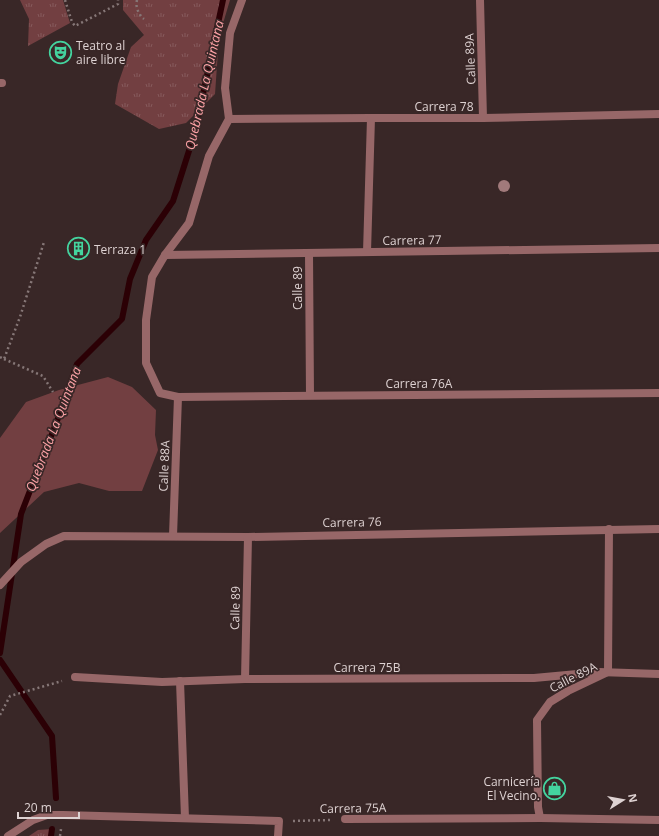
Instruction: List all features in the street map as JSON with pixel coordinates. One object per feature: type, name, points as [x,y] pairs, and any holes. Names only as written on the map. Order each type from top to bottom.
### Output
[{"type":"street","points":[[165,255],[189,223],[209,156],[229,119],[225,88],[230,33],[242,0]]},
{"type":"street","name":"Calle 89A","points":[[480,0],[483,118]]},
{"type":"street","name":"Carrera 78","points":[[229,119],[483,118],[659,114]]},
{"type":"street","points":[[367,252],[371,118]]},
{"type":"street","name":"Carrera 77","points":[[165,255],[659,248]]},
{"type":"street","name":"Calle 89","points":[[309,253],[310,395]]},
{"type":"street","name":"Carrera 76A","points":[[165,255],[152,277],[146,320],[146,363],[160,394],[178,397],[659,393]]},
{"type":"street","name":"Calle 88A","points":[[173,536],[178,397]]},
{"type":"street","name":"Calle 89A","points":[[540,818],[538,807],[537,720],[550,702],[568,691],[608,672],[609,529]]},
{"type":"street","name":"Carrera 76","points":[[0,585],[21,562],[46,544],[64,536],[248,537],[659,529]]},
{"type":"street","name":"Calle 89","points":[[245,679],[248,537]]},
{"type":"street","name":"Carrera 75B","points":[[75,677],[162,682],[245,679],[534,678],[599,672],[659,674]]},
{"type":"street","points":[[180,681],[185,818]]},
{"type":"street","points":[[8,836],[34,820],[47,815],[279,821],[278,836]]},
{"type":"street","name":"Carrera 75A","points":[[344,819],[540,818],[659,820]]},
{"type":"path","points":[[65,0],[72,22],[76,26],[118,4],[118,0]]},
{"type":"path","points":[[137,0],[136,3],[140,16],[144,19]]},
{"type":"path","points":[[4,359],[20,317],[44,242]]},
{"type":"path","points":[[0,357],[43,376],[53,392]]},
{"type":"path","points":[[0,715],[10,696],[75,677]]},
{"type":"path","name":"Carrera 75A","points":[[279,821],[344,819]]},
{"type":"green space","points":[[20,0],[63,0],[70,23],[28,46],[29,19]]},
{"type":"green space","points":[[123,0],[230,0],[219,37],[215,94],[186,123],[159,129],[115,104],[118,84],[131,47],[144,35],[123,10]]},
{"type":"green space","points":[[108,377],[132,387],[156,410],[155,435],[158,450],[142,491],[109,491],[79,483],[44,492],[0,533],[0,438],[26,402],[59,390]]},
{"type":"green space","points":[[52,829],[51,836],[29,836],[38,830]]},
{"type":"waterway","name":"Quebrada La Quintana","points":[[0,653],[21,514],[77,364],[122,319],[130,279],[146,240],[173,201],[195,132],[223,0]]},
{"type":"waterway","name":"Quebrada La Quintana","points":[[0,660],[52,736],[56,798]]},
{"type":"waterway","name":"Quebrada La Quintana","points":[[51,836],[52,829]]},
{"type":"place","name":"Teatro al aire libre","points":[[61,52]]},
{"type":"place","name":"Terraza 1","points":[[78,249]]},
{"type":"place","name":"Carnicería El Vecino.","points":[[555,788]]}]
